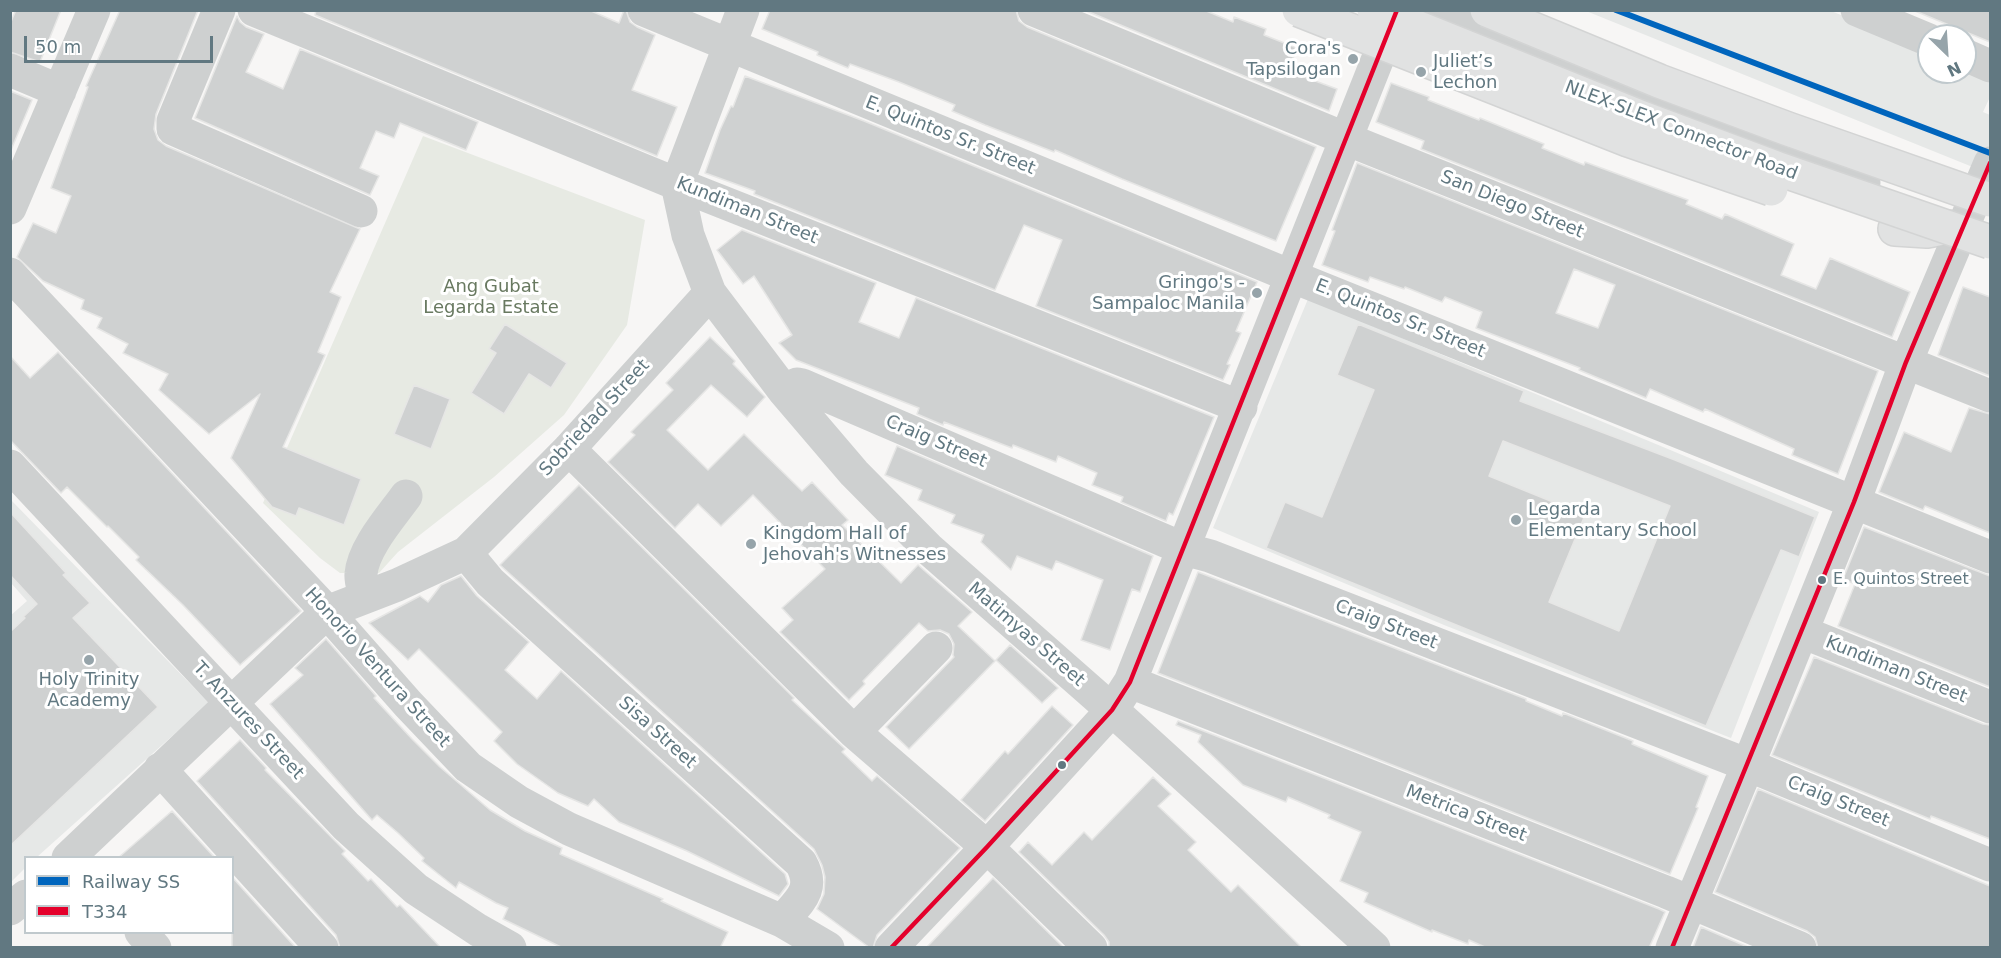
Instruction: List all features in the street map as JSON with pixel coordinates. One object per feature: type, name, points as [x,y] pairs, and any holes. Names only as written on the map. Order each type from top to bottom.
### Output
[{"type":"highway","points":[[1299,10],[1628,140],[1895,229],[1982,234]]},
{"type":"highway","name":"NLEX-SLEX Connector Road","points":[[1374,10],[1776,168],[1982,234]]},
{"type":"highway","points":[[1487,10],[1659,81],[1788,129],[1989,178]]},
{"type":"street","points":[[10,208],[94,10]]},
{"type":"street","points":[[219,10],[173,121],[173,129],[361,211]]},
{"type":"street","name":"Kundiman Street","points":[[254,10],[677,184],[1242,407]]},
{"type":"street","name":"E. Quintos Sr. Street","points":[[644,10],[1291,276],[1990,557]]},
{"type":"street","points":[[710,292],[688,235],[677,184],[744,10]]},
{"type":"street","name":"San Diego Street","points":[[1034,10],[1346,139],[1990,396]]},
{"type":"street","points":[[891,948],[1112,710],[1130,682],[1242,407],[1291,276],[1397,10]]},
{"type":"street","points":[[1436,10],[1982,234]]},
{"type":"street","points":[[1857,10],[1917,35]]},
{"type":"street","points":[[10,70],[60,91]]},
{"type":"street","points":[[1672,948],[1854,502],[1906,362],[1982,234],[1989,178]]},
{"type":"street","name":"Honorio Ventura Street","points":[[10,273],[327,612],[408,704],[468,767],[519,802],[579,833],[782,921],[828,948]]},
{"type":"street","name":"Matimyas Street","points":[[710,292],[784,391],[854,473],[930,550],[1376,946]]},
{"type":"street","name":"Sobriedad Street","points":[[71,856],[327,612],[466,553],[569,449],[710,292]]},
{"type":"street","name":"Craig Street","points":[[784,391],[796,384],[802,385],[1184,549],[1221,561],[1748,765],[1990,865]]},
{"type":"street","points":[[569,449],[854,732],[987,847],[1091,948]]},
{"type":"street","name":"T. Anzures Street","points":[[10,466],[346,825],[416,889],[510,948]]},
{"type":"street","points":[[365,597],[361,576],[363,561],[406,496]]},
{"type":"street","name":"Sisa Street","points":[[466,553],[490,582],[801,862],[806,871],[807,889],[782,921]]},
{"type":"street","name":"Kundiman Street","points":[[1802,632],[1990,707]]},
{"type":"street","points":[[854,732],[936,648]]},
{"type":"street","name":"Metrica Street","points":[[1130,682],[1690,902],[1800,948]]},
{"type":"street","points":[[160,769],[322,948]]},
{"type":"street","points":[[10,909],[24,898]]},
{"type":"street","points":[[142,934],[154,948]]},
{"type":"shaded area","points":[[1586,11],[1831,11],[1917,45],[1917,84],[1977,84],[1977,73],[1990,75],[1990,97],[1983,112],[1990,115],[1990,174]]},
{"type":"shaded area","name":"Legarda Elementary School","points":[[1308,299],[1819,512],[1731,738],[1444,625],[1213,528]]},
{"type":"shaded area","name":"Holy Trinity Academy","points":[[11,500],[209,703],[38,856],[24,856],[24,869],[11,882],[10,616],[27,601],[11,583]]},
{"type":"green space","name":"Ang Gubat Legarda Estate","points":[[423,136],[645,220],[627,325],[564,415],[494,477],[398,552],[379,573],[340,573],[320,558],[263,503]]},
{"type":"building","points":[[16,10],[61,10],[40,62],[10,52],[10,24]]},
{"type":"building","points":[[120,10],[198,10],[156,114],[154,129],[158,140],[166,146],[360,229],[330,292],[341,297],[318,352],[325,355],[283,447],[361,479],[344,525],[299,508],[296,516],[272,507],[231,458],[260,394],[209,434],[159,390],[168,374],[123,353],[128,344],[97,328],[102,318],[81,309],[84,300],[43,281],[17,257],[33,223],[56,233],[71,196],[51,188],[88,87],[86,86]]},
{"type":"building","points":[[316,10],[589,10],[619,23],[626,10],[630,22],[655,35],[632,90],[677,107],[657,156],[315,15]]},
{"type":"building","points":[[770,10],[1016,10],[1019,21],[1027,27],[1316,147],[1276,241],[1055,150],[1054,152],[985,125],[952,111],[955,105],[899,82],[850,64],[848,68],[817,55],[818,52],[762,29]]},
{"type":"building","points":[[1084,10],[1204,10],[1233,22],[1234,17],[1266,29],[1264,35],[1297,48],[1288,71],[1337,89],[1329,111]]},
{"type":"building","points":[[1990,10],[1990,42],[1977,37],[1977,24],[1946,24],[1915,11]]},
{"type":"building","points":[[237,16],[246,27],[264,34],[246,72],[283,89],[300,49],[478,122],[466,150],[400,123],[394,138],[376,131],[360,168],[379,176],[370,195],[195,118]]},
{"type":"building","points":[[745,76],[864,121],[1257,282],[1236,331],[1241,333],[1227,364],[1230,365],[1223,380],[1036,306],[1062,240],[1024,225],[995,290],[754,194],[755,191],[705,173],[720,130],[731,106],[733,107]]},
{"type":"building","points":[[1391,83],[1429,97],[1428,100],[1544,144],[1542,148],[1584,165],[1585,162],[1688,200],[1686,204],[1722,219],[1725,214],[1794,244],[1781,275],[1816,289],[1830,258],[1910,292],[1892,337],[1421,149],[1424,141],[1376,122]]},
{"type":"building","points":[[10,91],[32,100],[11,150],[10,150]]},
{"type":"building","points":[[1357,163],[1878,371],[1838,474],[1792,455],[1794,449],[1705,409],[1703,412],[1650,389],[1646,398],[1579,370],[1580,368],[1476,328],[1482,312],[1445,297],[1442,302],[1405,287],[1404,289],[1370,277],[1368,282],[1322,265],[1335,231],[1332,230]],"holes":[[[1574,269],[1615,285],[1598,328],[1556,313]]]},
{"type":"building","points":[[742,230],[876,283],[859,322],[899,338],[916,298],[1214,417],[1173,515],[1169,513],[1166,521],[1121,502],[1123,497],[1092,485],[1097,473],[1058,456],[1056,462],[944,422],[943,425],[917,414],[919,408],[796,360],[779,343],[792,335],[754,276],[743,284],[717,250]]},
{"type":"building","points":[[1963,287],[1990,297],[1990,376],[1938,355]]},
{"type":"building","points":[[505,324],[567,363],[551,388],[529,374],[504,414],[471,393],[496,353],[489,349]]},
{"type":"building","name":"Legarda Elementary School","points":[[1358,324],[1524,391],[1520,401],[1675,460],[1815,517],[1799,557],[1781,550],[1706,726],[1266,548],[1285,502],[1322,517],[1374,390],[1337,375]],"holes":[[[1503,441],[1670,506],[1619,631],[1549,602],[1585,515],[1489,476]]]},
{"type":"building","points":[[710,337],[735,361],[733,364],[765,397],[747,417],[711,385],[667,430],[708,470],[744,434],[802,491],[812,482],[848,520],[842,525],[901,583],[918,565],[972,612],[958,626],[995,661],[909,749],[886,727],[954,657],[954,644],[949,634],[940,630],[928,631],[919,623],[863,681],[865,684],[849,700],[780,632],[793,620],[782,608],[825,569],[753,495],[721,526],[698,504],[675,528],[608,462],[635,435],[631,432],[673,390],[666,383]]},
{"type":"building","points":[[58,352],[301,611],[240,665],[136,560],[139,557],[108,526],[67,487],[61,493],[10,440],[10,356],[30,378]]},
{"type":"building","points":[[414,385],[450,399],[431,449],[394,434]]},
{"type":"building","points":[[1969,408],[1990,414],[1990,533],[1925,506],[1923,510],[1879,492],[1904,432],[1951,452]]},
{"type":"building","points":[[897,446],[1153,556],[1140,592],[1132,589],[1110,650],[1081,640],[1103,580],[1056,561],[1052,570],[1017,556],[1011,570],[981,542],[984,535],[951,523],[955,515],[918,500],[922,490],[885,475]]},
{"type":"building","points":[[579,485],[794,698],[792,700],[845,749],[842,752],[872,781],[877,776],[960,848],[877,935],[873,948],[817,909],[824,894],[825,877],[814,849],[500,565]]},
{"type":"building","name":"Holy Trinity Academy","points":[[10,512],[90,603],[73,618],[158,707],[10,846],[10,632],[37,604],[10,575]]},
{"type":"building","points":[[1864,527],[1990,576],[1990,687],[1838,626],[1855,584],[1843,579]]},
{"type":"building","points":[[1198,572],[1526,699],[1526,701],[1562,716],[1563,713],[1633,741],[1632,744],[1708,776],[1696,807],[1698,808],[1670,874],[1158,673]]},
{"type":"building","points":[[461,576],[477,596],[529,642],[505,670],[537,699],[561,671],[785,874],[788,884],[779,896],[687,851],[619,822],[594,799],[588,806],[558,793],[517,764],[494,741],[502,732],[419,649],[408,660],[369,623],[420,596],[428,602],[441,585]]},
{"type":"building","points":[[326,639],[376,696],[374,698],[412,739],[440,767],[490,810],[525,831],[562,848],[560,854],[663,899],[661,901],[728,932],[720,948],[563,948],[503,919],[508,908],[459,882],[456,888],[422,861],[424,858],[377,815],[372,820],[270,704],[303,675],[295,668]]},
{"type":"building","points":[[1010,645],[1058,688],[1042,703],[996,660]]},
{"type":"building","points":[[1814,657],[1990,725],[1990,839],[1931,816],[1930,819],[1772,755]]},
{"type":"building","points":[[1052,706],[1073,725],[985,821],[961,800],[1005,751],[1008,754]]},
{"type":"building","points":[[1178,721],[1665,912],[1649,948],[1487,948],[1469,940],[1468,944],[1432,930],[1432,932],[1364,902],[1368,893],[1340,881],[1361,832],[1328,818],[1330,815],[1288,797],[1286,802],[1243,785],[1198,742],[1201,735],[1176,725]]},
{"type":"building","points":[[240,740],[266,768],[265,770],[345,851],[342,854],[368,881],[371,879],[397,907],[400,905],[441,948],[340,948],[336,935],[197,781]]},
{"type":"building","points":[[1153,777],[1171,794],[1158,806],[1196,842],[1188,850],[1231,892],[1238,885],[1302,948],[1109,948],[1109,942],[1104,935],[1019,852],[1028,842],[1052,865],[1084,832],[1092,840]]},
{"type":"building","points":[[1758,789],[1990,886],[1990,948],[1818,948],[1815,937],[1807,931],[1715,892]]},
{"type":"building","points":[[172,811],[213,856],[120,856]]},
{"type":"building","points":[[993,878],[1064,948],[926,948]]},
{"type":"building","points":[[234,879],[296,948],[232,948],[232,934],[234,934]]},
{"type":"building","points":[[1701,927],[1750,948],[1693,948]]},
{"type":"rail line","name":"SS","points":[[1616,10],[1990,153]]},
{"type":"transit line","name":"T334","points":[[891,948],[1112,710],[1130,682],[1397,10]]},
{"type":"transit line","name":"T334","points":[[1672,948],[1854,502],[1906,362],[1990,163]]},
{"type":"place","name":"Cora's Tapsilogan","points":[[1353,59]]},
{"type":"place","name":"Juliet’s Lechon","points":[[1421,72]]},
{"type":"place","name":"Gringo's - Sampaloc Manila","points":[[1257,293]]},
{"type":"place","name":"Legarda Elementary School","points":[[1516,520]]},
{"type":"place","name":"Kingdom Hall of Jehovah's Witnesses","points":[[751,544]]},
{"type":"place","name":"E. Quintos Street","points":[[1822,580]]},
{"type":"place","name":"Holy Trinity Academy","points":[[89,660]]}]
